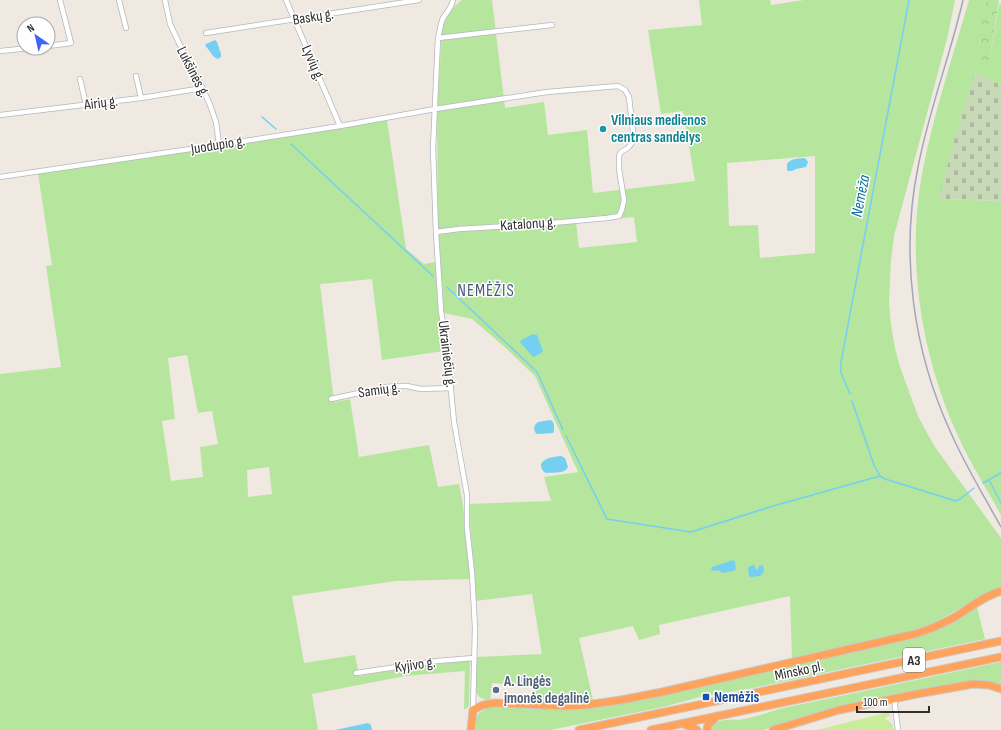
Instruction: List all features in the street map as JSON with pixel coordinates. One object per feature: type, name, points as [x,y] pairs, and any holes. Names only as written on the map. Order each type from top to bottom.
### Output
[{"type":"highway","points":[[472,728],[473,710],[483,705],[495,703],[565,706],[621,700],[896,639],[927,630],[952,618],[994,593],[1001,591]]},
{"type":"highway","name":"Minsko pl.","points":[[579,730],[1001,641]]},
{"type":"highway","name":"Minsko pl.","points":[[651,730],[1001,657]]},
{"type":"highway","points":[[773,730],[839,710],[894,698],[973,684],[989,685],[1001,689]]},
{"type":"highway","points":[[707,730],[708,725],[717,716]]},
{"type":"highway","points":[[681,724],[691,726],[697,730]]},
{"type":"street","points":[[56,45],[71,43],[60,0]]},
{"type":"street","points":[[119,0],[126,28]]},
{"type":"street","name":"Lukšinės g.","points":[[165,0],[170,24],[202,87],[216,122],[219,144]]},
{"type":"street","name":"Lyvių g.","points":[[286,0],[340,126]]},
{"type":"street","name":"Baskų g.","points":[[206,33],[420,0]]},
{"type":"street","points":[[448,0],[453,2],[458,0]]},
{"type":"street","name":"Ukrainiečių g.","points":[[453,2],[440,26],[438,38],[433,149],[441,311],[447,349],[454,422],[466,495],[467,528],[472,573],[475,628],[473,710]]},
{"type":"street","points":[[438,38],[552,25]]},
{"type":"street","points":[[0,51],[16,49]]},
{"type":"street","points":[[136,76],[141,98]]},
{"type":"street","points":[[80,79],[86,105]]},
{"type":"street","name":"Juodupio g.","points":[[0,177],[340,126],[434,109],[547,92],[618,86],[625,90],[629,97],[634,140],[619,156],[619,169],[624,200],[619,216]]},
{"type":"street","name":"Airių g.","points":[[0,116],[141,98],[202,87]]},
{"type":"street","name":"Katalonų g.","points":[[436,232],[619,216]]},
{"type":"street","name":"Samių g.","points":[[331,399],[398,386],[421,389],[451,388]]},
{"type":"street","name":"Kyjivo g.","points":[[356,673],[437,661],[474,658]]},
{"type":"street","points":[[894,698],[898,730]]},
{"type":"green space","points":[[462,0],[492,0],[505,108],[544,102],[548,135],[587,130],[593,193],[695,181],[683,111],[661,114],[648,30],[702,25],[699,0],[770,0],[771,5],[804,0],[955,0],[947,39],[894,236],[889,301],[895,348],[900,367],[918,416],[935,447],[1001,538],[1001,588],[990,591],[931,625],[904,634],[792,659],[790,596],[659,625],[660,634],[639,640],[633,626],[579,638],[593,700],[539,702],[533,698],[533,686],[492,683],[490,701],[478,696],[476,692],[476,657],[542,654],[532,594],[475,601],[469,504],[551,501],[544,477],[578,472],[535,376],[507,349],[472,319],[444,313],[438,225],[437,113],[442,31],[449,14]],"holes":[[[815,156],[815,253],[760,258],[758,225],[729,226],[727,163]],[[634,217],[637,242],[579,248],[576,223]]]},
{"type":"green space","points":[[969,0],[986,0],[979,43],[990,57],[999,4],[1001,4],[1001,85],[975,73],[939,199],[1001,201],[1001,515],[965,450],[942,397],[932,365],[925,333],[919,301],[916,268],[918,202],[927,148]]},
{"type":"green space","points":[[986,0],[999,0],[990,57],[989,60],[983,62],[980,57],[979,41]]},
{"type":"green space","points":[[975,73],[1001,85],[1001,201],[939,199],[958,126]]},
{"type":"green space","points":[[387,120],[406,249],[424,264],[435,262],[438,309],[444,351],[382,360],[372,279],[320,284],[334,402],[350,399],[359,457],[429,445],[438,487],[459,484],[463,505],[470,579],[396,581],[292,596],[304,663],[355,655],[359,676],[405,668],[470,660],[469,706],[464,710],[465,671],[405,676],[312,694],[318,730],[0,730],[0,374],[61,367],[46,266],[52,265],[38,173]],"holes":[[[187,355],[198,413],[212,411],[218,444],[200,447],[203,477],[171,481],[162,421],[175,419],[168,358]],[[269,467],[272,494],[248,497],[247,470]]]},
{"type":"green space","points":[[977,607],[985,639],[753,688],[700,697],[663,707],[550,730],[476,730],[475,719],[479,713],[494,706],[564,709],[696,687],[909,640],[940,628]]},
{"type":"green space","points":[[1001,662],[1001,686],[962,683],[832,708],[763,730],[708,730],[713,724],[720,721],[744,719],[779,709]]},
{"type":"green space","points":[[889,712],[890,716],[885,718],[892,724],[894,730],[817,730]]},
{"type":"water","points":[[215,40],[221,54],[221,57],[218,59],[214,57],[205,45]]},
{"type":"water","points":[[804,158],[808,162],[806,167],[792,171],[787,170],[787,164],[790,161]]},
{"type":"water","points":[[533,334],[537,335],[543,351],[534,357],[520,342]]},
{"type":"water","points":[[550,420],[554,424],[553,433],[536,433],[534,428],[538,422]]},
{"type":"water","points":[[561,456],[565,458],[568,467],[567,469],[559,472],[547,473],[543,471],[541,464],[545,460]]},
{"type":"water","points":[[733,560],[735,562],[736,569],[733,571],[723,573],[718,570],[711,570],[712,567]]},
{"type":"water","points":[[754,565],[756,570],[759,566],[763,565],[764,572],[760,576],[749,576],[748,568]]},
{"type":"water","points":[[368,723],[371,725],[372,730],[335,730]]},
{"type":"waterway","name":"Nemėža","points":[[850,394],[841,373],[841,362],[909,0]]},
{"type":"waterway","points":[[262,117],[276,129]]},
{"type":"waterway","points":[[291,144],[433,276]]},
{"type":"waterway","points":[[447,287],[537,372],[563,430]]},
{"type":"waterway","name":"Nemėža","points":[[852,401],[874,465],[880,476],[885,479],[956,501],[974,488]]},
{"type":"waterway","points":[[566,436],[607,519],[691,532],[773,506],[880,476]]},
{"type":"waterway","name":"Nemėža","points":[[983,483],[1001,473]]},
{"type":"waterway","points":[[989,480],[1001,503]]},
{"type":"railway","points":[[963,0],[928,125],[918,167],[910,234],[911,268],[919,336],[927,369],[938,402],[962,457],[1001,527]]},
{"type":"place","name":"Vilniaus medienos centras sandėlys","points":[[603,129]]},
{"type":"place","name":"A. Lingės įmonės degalinė","points":[[496,690]]},
{"type":"place","name":"Nemėžis","points":[[706,697]]},
{"type":"district","name":"NEMĖŽIS","points":[[486,291]]}]
